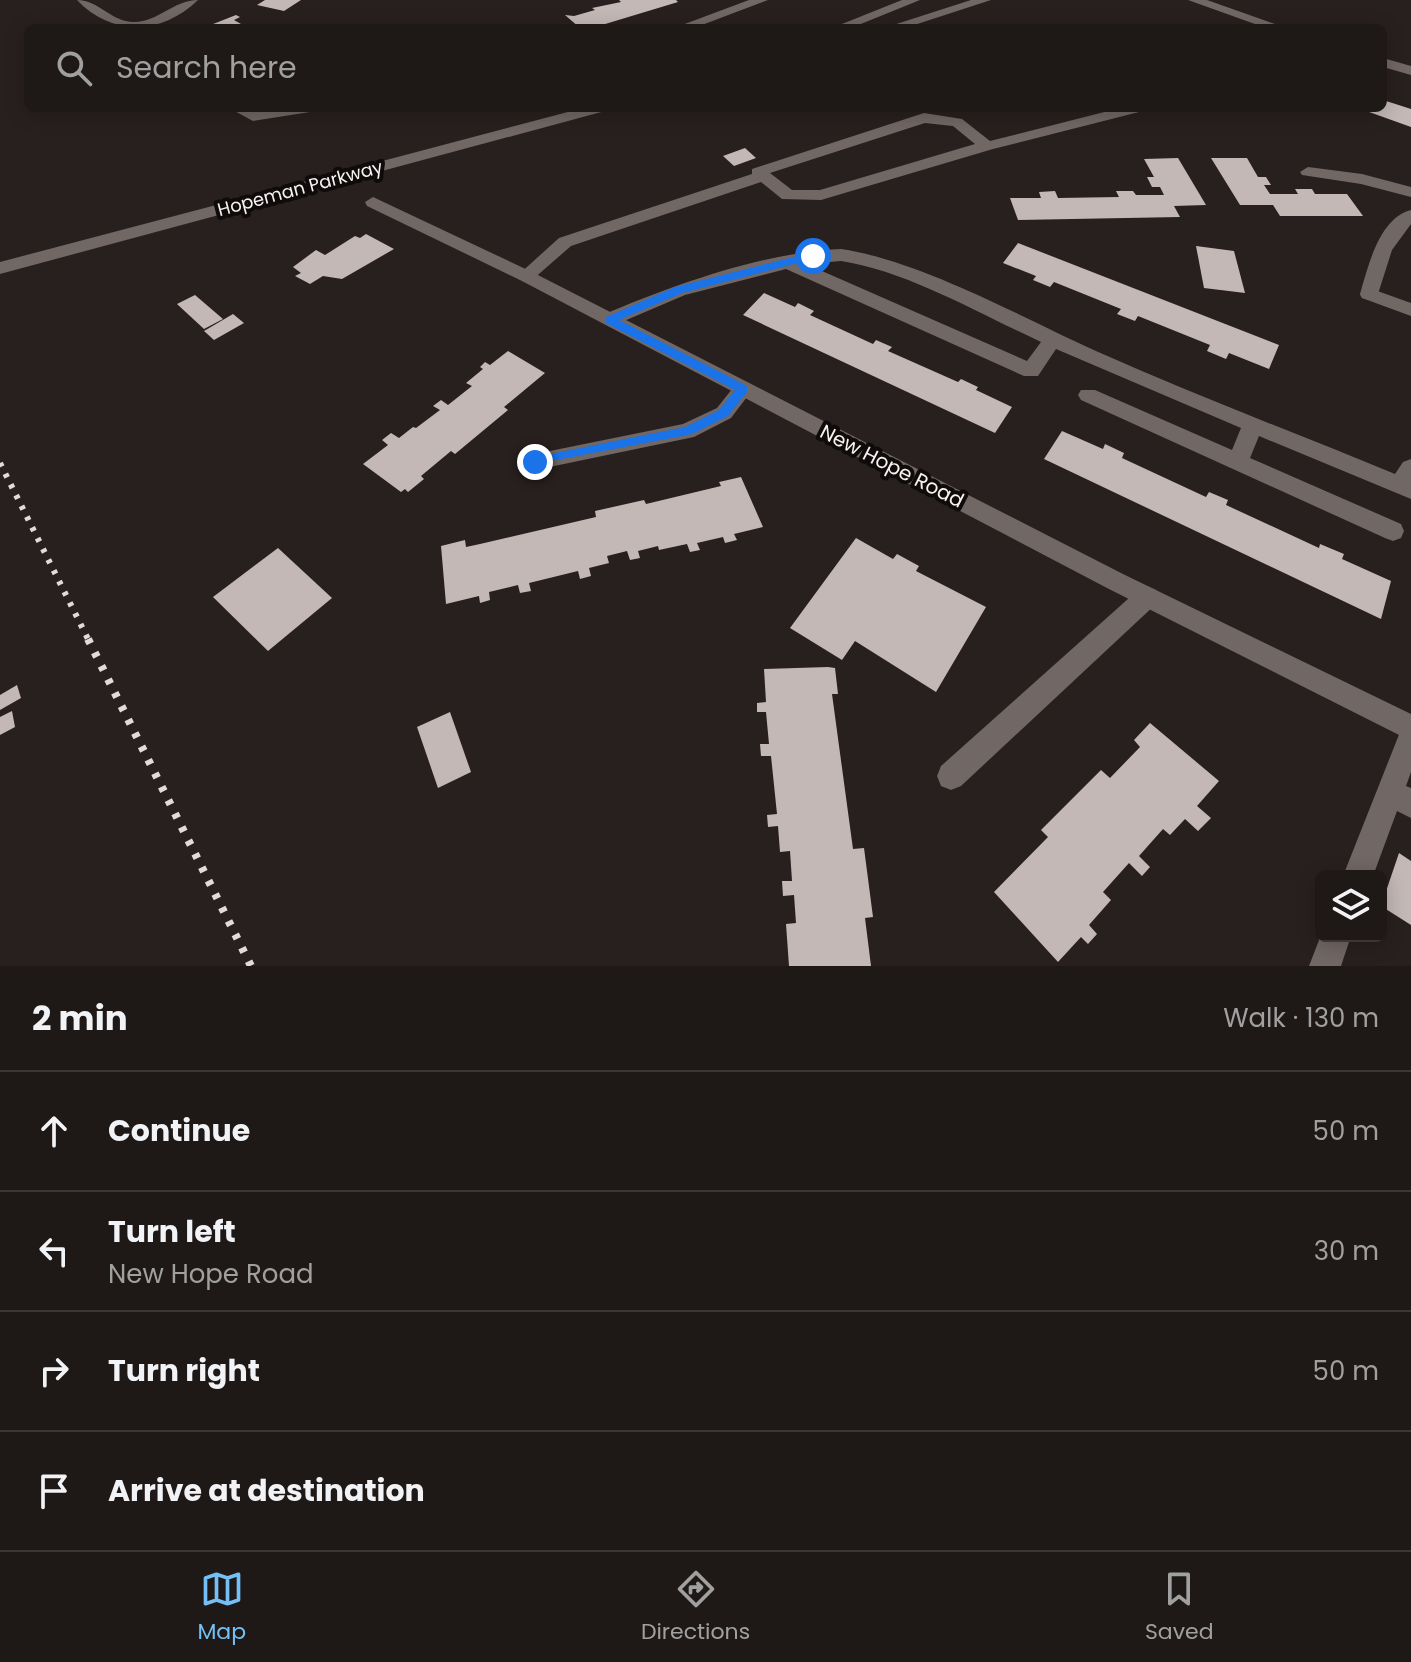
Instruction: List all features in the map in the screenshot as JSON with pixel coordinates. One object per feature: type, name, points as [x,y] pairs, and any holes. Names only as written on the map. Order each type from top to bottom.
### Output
[{"type":"street","points":[[83,0],[115,24]]},
{"type":"street","points":[[146,24],[192,0]]},
{"type":"street","points":[[693,24],[762,0]]},
{"type":"street","points":[[850,24],[914,0]]},
{"type":"street","points":[[904,24],[985,0]]},
{"type":"street","points":[[1194,0],[1267,24]]},
{"type":"street","points":[[1387,63],[1411,71]]},
{"type":"street","points":[[244,112],[253,116],[282,112]]},
{"type":"street","name":"Hopeman Parkway","points":[[0,268],[585,112]]},
{"type":"street","points":[[987,146],[957,122],[924,118],[758,172],[788,195],[821,195],[987,146],[1122,112]]},
{"type":"street","points":[[1308,172],[1362,179],[1411,192]]},
{"type":"street","points":[[526,276],[565,242],[763,176]]},
{"type":"street","name":"New Hope Road","points":[[373,202],[526,276],[1147,597],[1411,728]]},
{"type":"street","points":[[1411,215],[1396,228],[1378,259],[1369,294],[1411,310]]},
{"type":"street","points":[[610,320],[679,290],[787,262],[827,255],[867,259],[1253,425],[1407,481]]},
{"type":"street","points":[[787,262],[1031,371],[1053,339]]},
{"type":"street","points":[[535,462],[687,431],[724,413],[743,389]]},
{"type":"street","points":[[1088,395],[1393,531]]},
{"type":"street","points":[[1238,462],[1253,425]]},
{"type":"street","points":[[951,776],[1147,597]]},
{"type":"street","points":[[1361,870],[1400,798],[1411,736]]},
{"type":"street","points":[[1325,966],[1334,942]]},
{"type":"building","points":[[265,0],[301,0],[284,11],[257,5]]},
{"type":"building","points":[[619,0],[678,2],[605,24],[575,24],[565,15],[574,16],[595,10],[592,8],[621,2]]},
{"type":"building","points":[[236,15],[240,17],[234,20],[241,24],[213,24]]},
{"type":"building","points":[[1387,101],[1411,109],[1411,127],[1369,112],[1387,112]]},
{"type":"building","points":[[745,148],[756,158],[734,166],[723,156]]},
{"type":"building","points":[[1178,158],[1206,205],[1174,206],[1180,217],[1018,220],[1010,198],[1041,198],[1039,192],[1055,191],[1058,198],[1119,197],[1116,191],[1164,195],[1160,187],[1152,187],[1147,177],[1154,177],[1144,159]]},
{"type":"building","points":[[1211,158],[1247,158],[1258,177],[1266,177],[1271,185],[1264,185],[1270,194],[1298,194],[1295,189],[1312,189],[1315,194],[1347,194],[1363,216],[1280,216],[1273,205],[1240,205]]},
{"type":"building","points":[[366,234],[394,249],[342,279],[323,276],[310,284],[295,276],[301,273],[293,267],[316,250],[325,255],[355,236],[360,238]]},
{"type":"building","points":[[1018,243],[1279,345],[1269,369],[1229,353],[1226,359],[1207,351],[1210,345],[1138,316],[1135,321],[1117,314],[1121,309],[1054,282],[1050,287],[1033,280],[1036,276],[1003,263]]},
{"type":"building","points":[[1196,246],[1234,251],[1245,293],[1204,288]]},
{"type":"building","points":[[764,293],[795,307],[798,303],[814,311],[810,315],[873,344],[876,340],[892,347],[888,351],[958,382],[961,379],[978,387],[976,390],[1012,407],[995,433],[743,315]]},
{"type":"building","points":[[195,295],[223,319],[204,329],[177,304]]},
{"type":"building","points":[[233,314],[244,323],[214,340],[204,331]]},
{"type":"building","points":[[508,351],[545,373],[504,407],[508,410],[455,454],[451,451],[421,476],[424,479],[408,492],[405,489],[401,492],[363,464],[388,445],[382,440],[391,433],[399,438],[416,428],[440,410],[433,406],[441,400],[448,405],[472,386],[466,383],[483,369],[480,367],[485,362],[490,365]]},
{"type":"building","points":[[1062,431],[1103,449],[1105,444],[1124,453],[1122,458],[1206,497],[1209,492],[1228,500],[1226,505],[1319,548],[1320,544],[1344,554],[1342,559],[1391,581],[1381,619],[1044,459]]},
{"type":"building","points":[[741,477],[763,527],[734,534],[737,540],[725,543],[723,537],[697,543],[700,550],[690,552],[687,544],[659,550],[658,546],[638,551],[640,558],[630,560],[627,551],[607,556],[609,563],[589,568],[591,576],[580,579],[578,571],[529,583],[531,591],[520,593],[518,585],[489,592],[490,600],[480,603],[479,596],[446,604],[441,546],[465,540],[466,547],[480,544],[596,517],[595,511],[644,500],[646,504],[721,486],[719,482]]},
{"type":"building","points":[[856,538],[893,559],[897,554],[919,566],[916,571],[986,607],[936,692],[855,641],[842,660],[790,628]]},
{"type":"building","points":[[278,548],[332,598],[268,651],[213,597]]},
{"type":"building","points":[[835,668],[838,694],[832,694],[853,849],[864,848],[873,917],[865,918],[871,966],[789,966],[786,924],[796,923],[794,895],[783,896],[782,881],[792,881],[790,851],[780,852],[778,826],[768,827],[767,815],[777,814],[771,756],[761,756],[760,744],[769,744],[766,712],[757,712],[757,703],[766,702],[764,669]]},
{"type":"building","points":[[17,685],[21,698],[0,710],[0,695]]},
{"type":"building","points":[[12,711],[15,727],[0,735],[0,717]]},
{"type":"building","points":[[450,712],[471,772],[438,788],[417,727]]},
{"type":"building","points":[[1150,723],[1219,781],[1197,806],[1211,818],[1198,831],[1185,819],[1170,835],[1163,829],[1139,856],[1150,867],[1142,876],[1129,863],[1103,892],[1111,900],[1089,925],[1097,934],[1088,944],[1081,937],[1058,962],[994,892],[1048,837],[1041,830],[1101,770],[1110,778],[1140,747],[1134,740]]},
{"type":"building","points":[[1399,853],[1411,861],[1411,925],[1387,910],[1387,888]]},
{"type":"railway","points":[[0,463],[88,639]]},
{"type":"railway","points":[[88,639],[251,966]]},
{"type":"route","points":[[535,462],[687,431],[724,413],[743,389],[610,320],[679,290],[813,256]]}]
